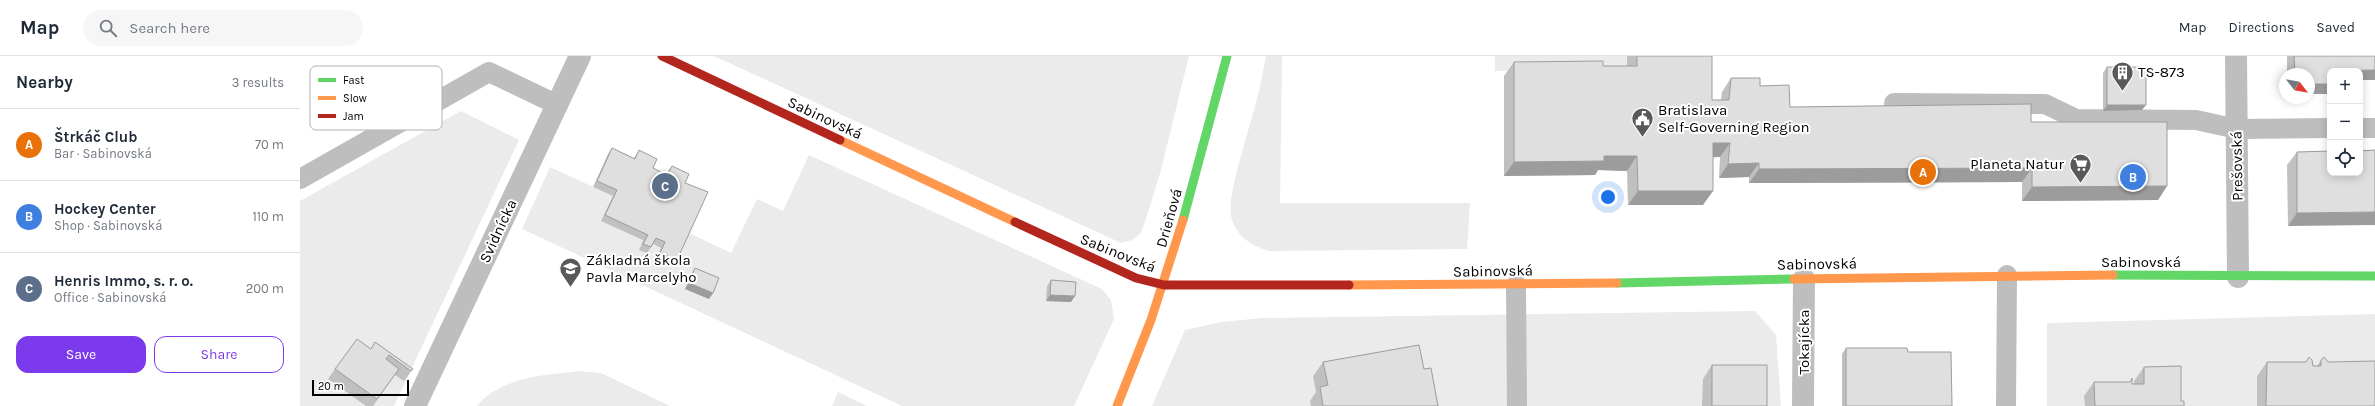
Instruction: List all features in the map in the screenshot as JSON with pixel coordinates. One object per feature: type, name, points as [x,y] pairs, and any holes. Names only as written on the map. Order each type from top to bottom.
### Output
[{"type":"street","name":"Svidnícka","points":[[415,406],[580,56]]},
{"type":"street","name":"Sabinovská","points":[[662,56],[1048,238],[1136,278],[1164,286],[1516,285],[2007,275],[2238,277],[2375,276]]},
{"type":"street","name":"Drieňová","points":[[1117,406],[1140,354],[1164,286],[1227,56]]},
{"type":"street","name":"Prešovská","points":[[2236,56],[2238,277]]},
{"type":"street","name":"Tokajícka","points":[[1803,406],[1804,279]]},
{"type":"lane","points":[[442,99],[489,72],[558,105]]},
{"type":"lane","points":[[1894,103],[2045,104],[2076,119],[2196,120],[2237,129],[2327,128]]},
{"type":"lane","points":[[2363,128],[2375,128]]},
{"type":"lane","points":[[300,179],[387,130]]},
{"type":"lane","points":[[2006,406],[2007,275]]},
{"type":"lane","points":[[1516,285],[1517,406]]},
{"type":"shaded area","points":[[714,56],[1189,56],[1161,170],[1145,222],[1140,234],[1132,240],[1121,243]]},
{"type":"shaded area","points":[[1266,56],[1282,56],[1280,203],[1470,203],[1467,249],[1269,251],[1250,243],[1240,235],[1231,216],[1230,206],[1232,192],[1258,93]]},
{"type":"shaded area","points":[[1495,56],[1627,56],[1627,69],[1495,71]]},
{"type":"shaded area","points":[[461,111],[519,140],[394,406],[300,406],[300,201],[427,130],[442,130],[442,122]]},
{"type":"shaded area","points":[[809,155],[1102,289],[1111,300],[1114,319],[1074,406],[902,406],[522,229],[550,167],[613,196],[643,240],[639,249],[652,244],[661,248],[656,258],[689,233],[731,253],[757,199],[783,211]]},
{"type":"shaded area","points":[[1755,311],[1776,335],[1781,406],[1152,406],[1185,330],[1221,322],[1263,318]]},
{"type":"shaded area","points":[[2375,314],[2375,374],[2257,376],[2257,406],[2047,406],[2047,323]]},
{"type":"shaded area","points":[[579,371],[601,373],[670,406],[477,406],[487,396],[511,383],[538,376]]},
{"type":"shaded area","points":[[838,392],[867,406],[832,406]]},
{"type":"building","points":[[1637,56],[1712,56],[1712,100],[1729,100],[1731,78],[1760,78],[1760,86],[1789,85],[1790,107],[2031,104],[2031,122],[2167,122],[2167,186],[2032,187],[2032,168],[1759,169],[1759,163],[1728,164],[1730,143],[1713,143],[1713,191],[1638,191],[1637,156],[1604,156],[1604,161],[1514,162],[1514,62],[1603,61],[1603,66],[1637,66]]},
{"type":"building","points":[[2294,56],[2375,56],[2375,70],[2363,70],[2363,68],[2327,68],[2327,84],[2315,84],[2315,68],[2295,68]]},
{"type":"building","name":"TS-873","points":[[2107,67],[2146,67],[2146,105],[2107,105]]},
{"type":"building","points":[[612,148],[635,159],[639,150],[657,159],[653,168],[667,175],[672,166],[689,174],[685,183],[708,192],[677,260],[660,253],[665,242],[656,238],[651,247],[643,244],[648,235],[605,215],[617,190],[597,181]]},
{"type":"building","points":[[2375,150],[2375,212],[2297,213],[2297,152],[2327,151],[2327,176],[2363,176],[2363,151]]},
{"type":"building","points":[[695,268],[719,278],[713,293],[689,283]]},
{"type":"building","points":[[1051,280],[1076,282],[1075,296],[1050,295]]},
{"type":"building","points":[[357,339],[371,349],[375,342],[413,369],[411,371],[389,355],[386,359],[399,369],[377,399],[335,369]]},
{"type":"building","points":[[1419,345],[1424,369],[1431,368],[1438,406],[1323,406],[1320,387],[1328,385],[1323,362]]},
{"type":"building","points":[[1846,348],[1907,348],[1908,352],[1951,352],[1952,406],[1846,406]]},
{"type":"building","points":[[2309,357],[2312,360],[2313,366],[2321,366],[2321,360],[2324,357],[2328,362],[2375,361],[2375,406],[2266,406],[2267,362],[2306,362]]},
{"type":"building","points":[[1712,365],[1767,365],[1767,406],[1712,406]]},
{"type":"building","points":[[2181,366],[2181,401],[2184,401],[2184,406],[2095,406],[2094,382],[2130,382],[2132,378],[2132,384],[2144,384],[2144,367]]},
{"type":"traffic: fast","points":[[1183,220],[1227,56]]},
{"type":"traffic: fast","points":[[2113,275],[2375,276]]},
{"type":"traffic: fast","points":[[1617,283],[1794,279]]},
{"type":"traffic: slow","points":[[840,140],[1015,222]]},
{"type":"traffic: slow","points":[[1117,406],[1151,320],[1183,220]]},
{"type":"traffic: slow","points":[[1794,279],[2113,275]]},
{"type":"traffic: slow","points":[[1349,285],[1617,283]]},
{"type":"traffic: jam","points":[[662,56],[840,140]]},
{"type":"traffic: jam","points":[[1015,222],[1136,278],[1164,285],[1349,285]]},
{"type":"place","name":"TS-873","points":[[2122,92]]},
{"type":"place","name":"Bratislava Self-Governing Region","points":[[1642,138]]},
{"type":"place","name":"Štrkáč Club","points":[[1923,172]]},
{"type":"place","name":"Hockey Center","points":[[2133,177]]},
{"type":"place","name":"Planeta Natur","points":[[2080,184]]},
{"type":"place","name":"Henris Immo, s. r. o.","points":[[665,186]]},
{"type":"place","name":"Základná škola Pavla Marcelyho","points":[[571,288]]}]
